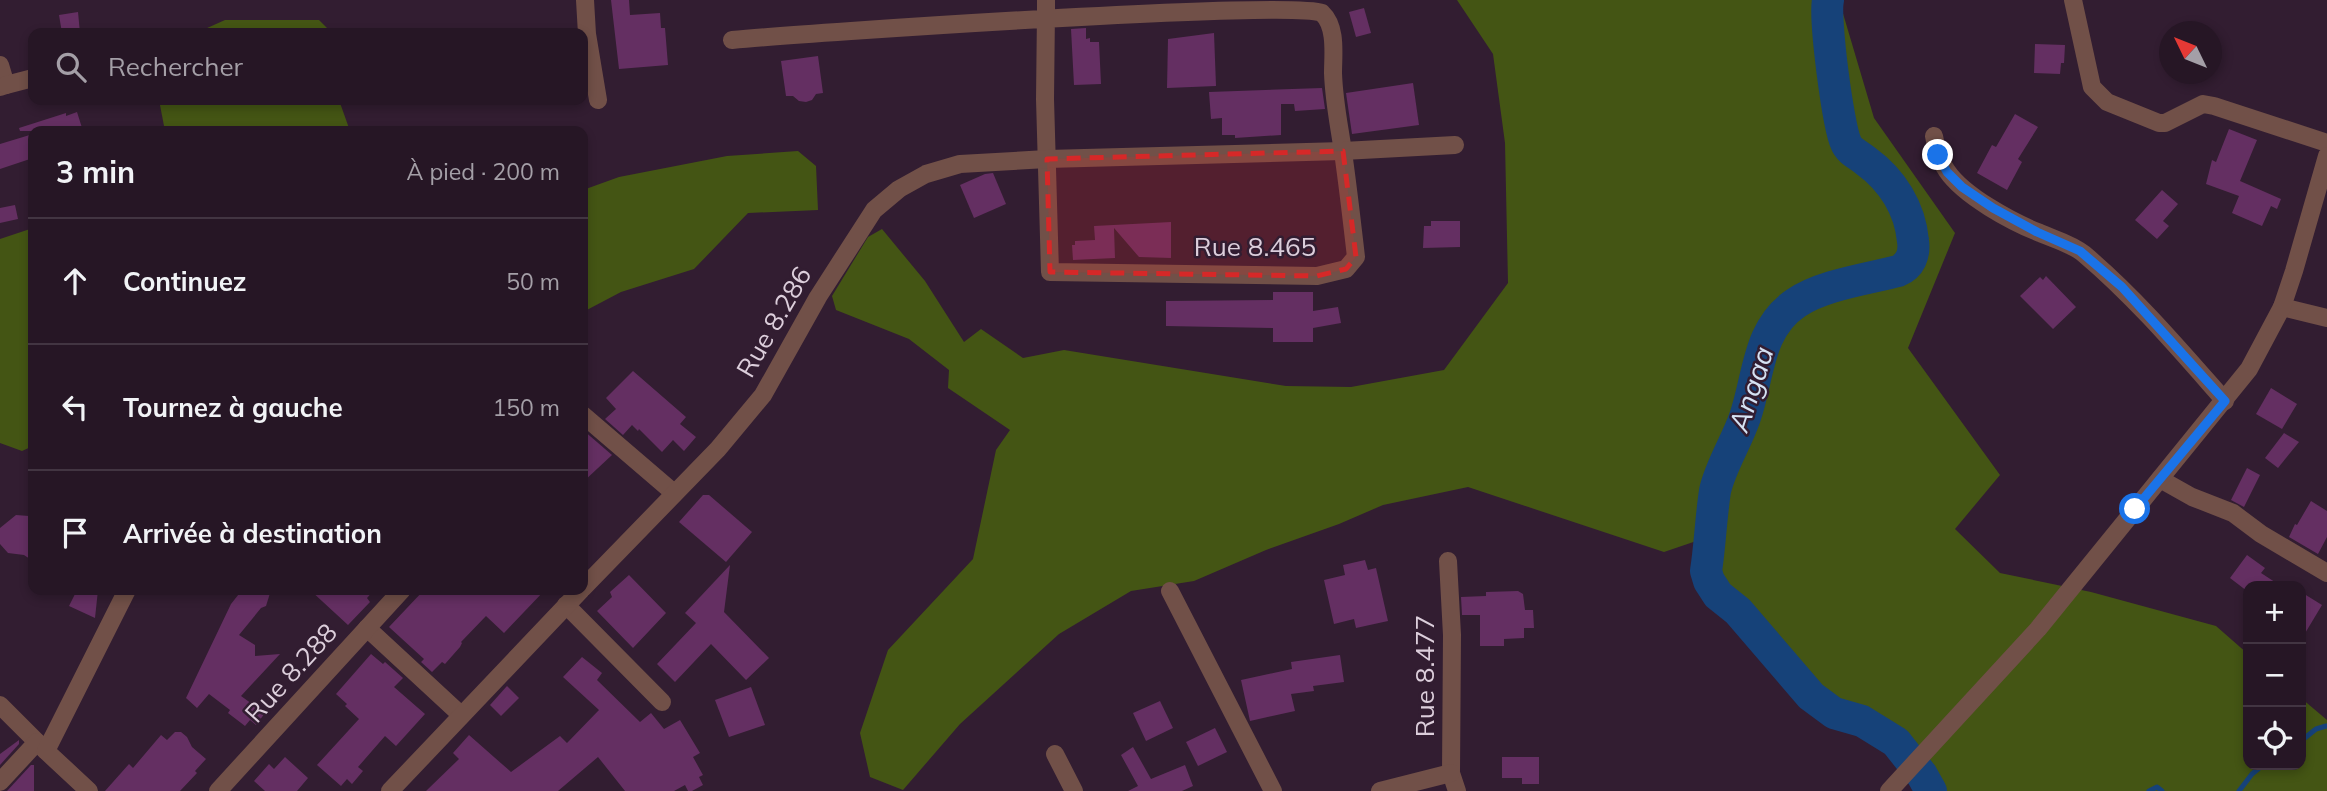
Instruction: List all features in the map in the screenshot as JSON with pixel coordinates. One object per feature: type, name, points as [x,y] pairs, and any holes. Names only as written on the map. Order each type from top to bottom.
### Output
[{"type":"street","points":[[585,0],[587,28]]},
{"type":"street","points":[[2073,0],[2092,87],[2107,102],[2165,123],[2203,104],[2214,106],[2327,143]]},
{"type":"street","name":"Rue 8.465","points":[[1233,4],[1312,7],[1323,13],[1331,27],[1335,107],[1356,257],[1346,269],[1317,276],[1050,272],[1045,99],[1046,5],[1233,4]]},
{"type":"street","points":[[732,40],[1046,5]]},
{"type":"street","points":[[588,40],[598,100]]},
{"type":"street","points":[[0,65],[3,86],[28,79]]},
{"type":"street","points":[[1934,136],[1938,155],[1947,172],[1962,187],[2037,232],[2080,251],[2122,287],[2225,401]]},
{"type":"street","name":"Rue 8.286","points":[[588,583],[718,449],[762,395],[818,297],[874,210],[899,189],[926,174],[960,164],[1047,159],[1343,151],[1455,145]]},
{"type":"street","points":[[1889,791],[2038,629],[2249,369],[2282,307],[2321,205],[2327,156]]},
{"type":"street","points":[[2282,307],[2327,318]]},
{"type":"street","points":[[588,419],[674,493]]},
{"type":"street","points":[[2160,479],[2192,497],[2233,513],[2261,534],[2327,573]]},
{"type":"street","name":"Rue 8.477","points":[[1448,561],[1452,635],[1451,773],[1457,791]]},
{"type":"street","points":[[1170,591],[1273,791]]},
{"type":"street","points":[[0,782],[41,746],[124,595]]},
{"type":"street","name":"Rue 8.288","points":[[218,791],[397,595]]},
{"type":"street","name":"Rue 8.286","points":[[390,791],[576,595]]},
{"type":"street","points":[[566,605],[662,702]]},
{"type":"street","points":[[367,628],[461,715]]},
{"type":"street","points":[[0,705],[89,791]]},
{"type":"street","points":[[1055,754],[1074,791]]},
{"type":"street","points":[[1380,791],[1451,773]]},
{"type":"highlighted area","points":[[1343,151],[1356,257],[1346,269],[1317,276],[1050,272],[1047,159]]},
{"type":"green space","points":[[1457,0],[1839,0],[1874,118],[1955,233],[1908,348],[2000,475],[1955,529],[2000,573],[2091,592],[2216,626],[2243,650],[2243,770],[2306,770],[2306,702],[2327,720],[2327,791],[1931,791],[1918,769],[1893,741],[1873,727],[1834,713],[1805,690],[1751,625],[1714,589],[1706,569],[1711,536],[1664,552],[1468,487],[1383,505],[1194,581],[1131,591],[1059,634],[960,724],[903,790],[870,777],[860,733],[888,650],[973,559],[996,450],[1010,430],[948,388],[949,370],[909,339],[836,310],[832,296],[868,237],[882,229],[925,281],[964,342],[981,329],[1023,358],[1064,350],[1286,386],[1351,387],[1444,370],[1508,283],[1505,143],[1493,54]]},
{"type":"green space","points":[[225,20],[319,20],[327,28],[207,28]]},
{"type":"green space","points":[[160,105],[341,105],[348,126],[164,126]]},
{"type":"green space","points":[[798,151],[816,166],[818,210],[748,213],[694,269],[621,292],[588,309],[588,188],[619,177],[727,156]]},
{"type":"green space","points":[[28,230],[28,448],[22,451],[0,443],[0,239]]},
{"type":"building","points":[[611,0],[629,0],[630,15],[660,13],[661,28],[665,28],[668,65],[619,69]]},
{"type":"building","points":[[1364,8],[1371,33],[1356,37],[1349,12]]},
{"type":"building","points":[[78,12],[80,28],[61,28],[59,15]]},
{"type":"building","points":[[1086,28],[1086,39],[1099,42],[1101,84],[1074,85],[1071,29]]},
{"type":"building","points":[[1214,33],[1216,86],[1167,88],[1168,39]]},
{"type":"building","points":[[2035,44],[2065,45],[2060,74],[2034,73]]},
{"type":"building","points":[[818,56],[823,93],[816,94],[812,100],[806,102],[786,96],[781,61]]},
{"type":"building","points":[[1413,83],[1419,125],[1352,134],[1346,93]]},
{"type":"building","points":[[1322,88],[1325,109],[1295,111],[1294,104],[1281,104],[1281,135],[1235,138],[1235,135],[1222,135],[1222,118],[1211,119],[1209,92]]},
{"type":"building","points":[[77,112],[81,126],[28,126],[28,131],[20,131],[19,128],[66,113],[66,116]]},
{"type":"building","points":[[2015,114],[2038,127],[2018,159],[2022,162],[2007,190],[1977,173],[1992,145],[1996,147]]},
{"type":"building","points":[[2229,129],[2257,140],[2240,181],[2281,199],[2277,209],[2271,206],[2262,226],[2232,213],[2239,196],[2206,184],[2212,160],[2216,162]]},
{"type":"building","points":[[28,136],[28,160],[0,169],[0,144]]},
{"type":"building","points":[[993,173],[1006,204],[974,218],[960,185]]},
{"type":"building","points":[[2162,190],[2178,204],[2163,221],[2169,226],[2157,239],[2135,220]]},
{"type":"building","points":[[15,205],[18,219],[0,223],[0,208]]},
{"type":"building","points":[[1431,221],[1460,221],[1460,247],[1423,248],[1424,226],[1431,226]]},
{"type":"building","points":[[1171,222],[1171,258],[1139,257],[1114,228],[1115,258],[1073,260],[1072,245],[1075,245],[1075,241],[1095,240],[1094,226]]},
{"type":"building","points":[[2046,276],[2076,307],[2053,329],[2020,296],[2040,277],[2043,280]]},
{"type":"building","points":[[1273,292],[1313,292],[1313,311],[1338,307],[1341,323],[1313,328],[1313,342],[1273,342],[1273,328],[1166,326],[1166,301],[1273,300]]},
{"type":"building","points":[[633,371],[686,417],[680,424],[696,437],[684,451],[673,440],[662,452],[639,429],[638,431],[632,425],[623,435],[605,419],[616,409],[606,398]]},
{"type":"building","points":[[2271,388],[2297,404],[2282,429],[2256,414]]},
{"type":"building","points":[[2284,433],[2299,442],[2278,468],[2265,458]]},
{"type":"building","points":[[588,434],[612,455],[588,477]]},
{"type":"building","points":[[2247,468],[2260,475],[2244,507],[2231,500]]},
{"type":"building","points":[[703,495],[709,495],[752,532],[726,562],[679,522]]},
{"type":"building","points":[[2311,501],[2327,511],[2327,537],[2318,554],[2289,537]]},
{"type":"building","points":[[16,515],[28,516],[28,558],[8,553],[0,544],[0,528]]},
{"type":"building","points":[[2247,555],[2265,568],[2261,573],[2273,581],[2243,581],[2243,588],[2230,578]]},
{"type":"building","points":[[1365,560],[1368,570],[1376,568],[1388,621],[1356,628],[1354,619],[1334,624],[1324,580],[1345,575],[1343,565]]},
{"type":"building","points":[[730,565],[724,612],[769,658],[746,680],[711,644],[675,682],[657,664],[696,623],[685,613]]},
{"type":"building","points":[[629,575],[666,613],[633,648],[597,611],[612,597],[610,592]]},
{"type":"building","points":[[1518,591],[1523,594],[1525,610],[1533,610],[1534,628],[1524,628],[1524,638],[1504,639],[1504,646],[1480,646],[1480,615],[1462,615],[1461,597],[1486,596],[1486,592]]},
{"type":"building","points":[[74,595],[97,595],[95,618],[69,606]]},
{"type":"building","points":[[238,595],[269,595],[266,606],[261,608],[239,635],[255,645],[255,656],[280,654],[241,696],[265,713],[256,725],[250,720],[245,726],[209,694],[197,708],[186,698],[231,604]]},
{"type":"building","points":[[315,595],[370,595],[367,598],[370,602],[348,625]]},
{"type":"building","points":[[419,595],[540,595],[504,633],[486,616],[461,642],[460,647],[445,664],[442,662],[432,672],[421,662],[424,659],[389,627]]},
{"type":"building","points":[[2306,595],[2322,605],[2306,632]]},
{"type":"building","points":[[371,654],[403,678],[394,687],[425,714],[396,746],[385,736],[358,767],[363,771],[352,784],[347,779],[341,786],[317,765],[359,719],[336,694]]},
{"type":"building","points":[[1340,655],[1344,682],[1313,686],[1314,691],[1291,694],[1295,711],[1250,721],[1241,680],[1292,669],[1291,662]]},
{"type":"building","points":[[582,657],[602,673],[597,680],[640,722],[651,713],[664,729],[680,720],[700,753],[693,757],[703,775],[699,777],[703,785],[692,791],[688,791],[685,785],[674,791],[625,791],[598,757],[558,791],[426,791],[459,759],[453,753],[469,735],[511,772],[560,736],[567,743],[599,710],[563,677]]},
{"type":"building","points":[[507,686],[519,698],[501,716],[490,705]]},
{"type":"building","points":[[751,687],[765,725],[729,737],[715,700]]},
{"type":"building","points":[[1160,701],[1173,728],[1146,741],[1133,713]]},
{"type":"building","points":[[1215,728],[1227,752],[1198,766],[1186,742]]},
{"type":"building","points":[[175,732],[181,732],[187,737],[192,747],[206,759],[180,791],[105,791],[129,764],[133,768],[161,735],[167,740]]},
{"type":"building","points":[[19,740],[19,744],[0,765],[0,754]]},
{"type":"building","points":[[1133,747],[1151,779],[1185,765],[1193,786],[1182,791],[1128,791],[1138,786],[1121,755]]},
{"type":"building","points":[[285,757],[308,778],[297,791],[265,791],[254,781],[269,764],[274,769]]},
{"type":"building","points":[[1502,757],[1539,757],[1539,784],[1522,784],[1522,778],[1502,778]]},
{"type":"building","points":[[34,765],[34,791],[7,791]]},
{"type":"waterway","name":"Angaa","points":[[1828,0],[1832,72],[1846,143],[1884,177],[1904,206],[1911,229],[1912,255],[1909,263],[1898,271],[1832,287],[1807,297],[1783,314],[1774,326],[1761,355],[1745,417],[1717,482],[1706,571],[1718,595],[1738,611],[1811,696],[1834,713],[1862,721],[1896,742],[1931,791]]},
{"type":"waterway","points":[[2306,737],[2316,729],[2326,726]]},
{"type":"waterway","points":[[2239,791],[2257,770]]},
{"type":"waterway","points":[[2149,791],[2157,787],[2162,791]]},
{"type":"waterway","name":"Angaa","points":[[1925,791],[1929,788]]},
{"type":"route","points":[[1938,155],[1947,172],[1962,187],[2037,232],[2080,251],[2122,287],[2225,401],[2135,509]]}]
